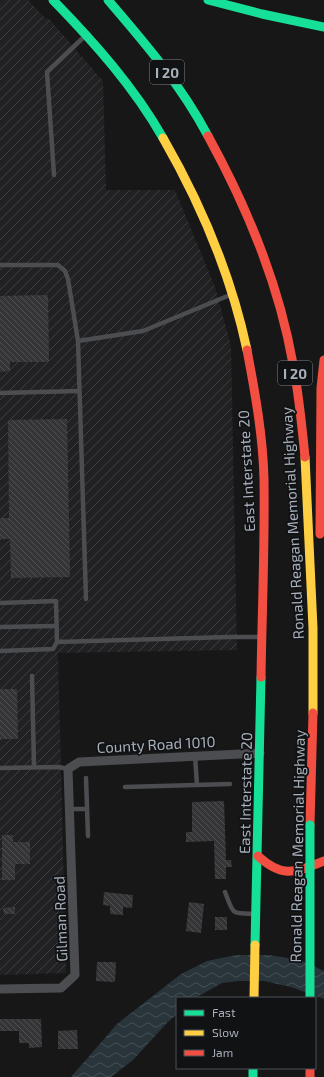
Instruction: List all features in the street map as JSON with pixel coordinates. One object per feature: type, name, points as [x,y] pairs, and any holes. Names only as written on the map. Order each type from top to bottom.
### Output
[{"type":"main road","name":"East Interstate 20","points":[[53,0],[86,35],[138,99],[171,152],[204,218],[218,252],[243,330],[252,373],[262,446],[264,492],[254,997]]},
{"type":"main road","name":"Ronald Reagan Memorial Highway","points":[[108,0],[162,65],[191,108],[215,149],[250,220],[270,277],[288,339],[301,406],[305,450],[313,659],[310,825],[310,997]]},
{"type":"main road","points":[[208,0],[262,14],[324,26]]},
{"type":"main road","points":[[313,659],[319,550],[320,419],[324,360]]},
{"type":"main road","points":[[258,856],[267,865],[280,871],[288,872],[324,861]]},
{"type":"street","name":"County Road 1010","points":[[68,769],[79,762],[260,754]]},
{"type":"street","name":"Gilman Road","points":[[0,989],[61,988],[75,975],[70,781],[68,769]]},
{"type":"lane","points":[[54,175],[47,72],[86,35]]},
{"type":"lane","points":[[0,265],[58,265],[65,271],[68,279],[78,341],[86,599]]},
{"type":"lane","points":[[78,341],[143,331],[232,295]]},
{"type":"lane","points":[[0,393],[79,391]]},
{"type":"lane","points":[[0,603],[56,601],[57,642],[53,649],[0,651]]},
{"type":"lane","points":[[0,627],[56,626]]},
{"type":"lane","points":[[57,642],[229,637],[262,638]]},
{"type":"lane","points":[[32,676],[34,767]]},
{"type":"lane","points":[[195,756],[196,785]]},
{"type":"lane","points":[[0,768],[59,767],[68,769]]},
{"type":"lane","points":[[86,778],[88,836]]},
{"type":"lane","points":[[125,787],[230,784]]},
{"type":"lane","points":[[70,809],[87,809]]},
{"type":"lane","points":[[224,892],[232,911],[237,914],[256,917]]},
{"type":"shaded area","points":[[0,0],[28,0],[45,18],[49,19],[103,81],[106,190],[175,190],[215,287],[231,346],[237,650],[58,653],[66,973],[0,975]]},
{"type":"water","points":[[236,955],[269,955],[300,960],[324,971],[324,999],[291,987],[264,981],[238,981],[222,983],[197,997],[176,997],[176,1015],[133,1060],[111,1077],[71,1077],[117,1024],[181,974],[207,961]]},
{"type":"building","points":[[48,295],[49,362],[10,362],[10,371],[0,372],[0,296]]},
{"type":"building","points":[[67,419],[70,577],[11,578],[10,539],[0,539],[0,518],[9,518],[8,420]]},
{"type":"building","points":[[0,689],[17,689],[18,739],[0,739]]},
{"type":"building","points":[[224,801],[226,860],[231,860],[232,867],[226,867],[226,879],[215,879],[214,841],[186,842],[186,832],[192,832],[192,802]]},
{"type":"building","points":[[2,835],[13,835],[13,842],[30,842],[30,864],[15,864],[15,880],[2,880]]},
{"type":"building","points":[[104,892],[133,895],[132,908],[123,907],[123,915],[110,914],[110,906],[103,905]]},
{"type":"building","points":[[189,902],[204,904],[201,933],[186,931]]},
{"type":"building","points":[[15,907],[15,914],[4,914],[3,908]]},
{"type":"building","points":[[215,917],[227,917],[227,930],[215,930]]},
{"type":"building","points":[[97,962],[116,962],[115,982],[96,981]]},
{"type":"building","points":[[0,1019],[41,1019],[42,1047],[29,1048],[29,1043],[19,1043],[19,1031],[0,1031]]},
{"type":"building","points":[[77,1030],[78,1049],[58,1049],[58,1031]]},
{"type":"traffic: fast","points":[[53,0],[83,32],[126,83],[152,119],[163,138]]},
{"type":"traffic: fast","points":[[108,0],[162,65],[186,99],[208,136]]},
{"type":"traffic: fast","points":[[208,0],[262,14],[324,27]]},
{"type":"traffic: fast","points":[[255,945],[261,677]]},
{"type":"traffic: fast","points":[[310,825],[310,997]]},
{"type":"traffic: fast","points":[[253,1069],[253,1077]]},
{"type":"traffic: slow","points":[[163,138],[190,188],[213,241],[232,295],[247,350]]},
{"type":"traffic: slow","points":[[305,457],[313,628],[313,713]]},
{"type":"traffic: slow","points":[[254,997],[255,945]]},
{"type":"traffic: jam","points":[[208,136],[236,190],[270,275],[287,334],[300,410],[305,457]]},
{"type":"traffic: jam","points":[[247,350],[258,414],[264,479],[261,677]]},
{"type":"traffic: jam","points":[[320,534],[321,388],[324,360]]},
{"type":"traffic: jam","points":[[310,825],[313,713]]},
{"type":"traffic: jam","points":[[258,856],[282,871],[297,870],[324,861]]},
{"type":"traffic: jam","points":[[310,1069],[310,1077]]}]
